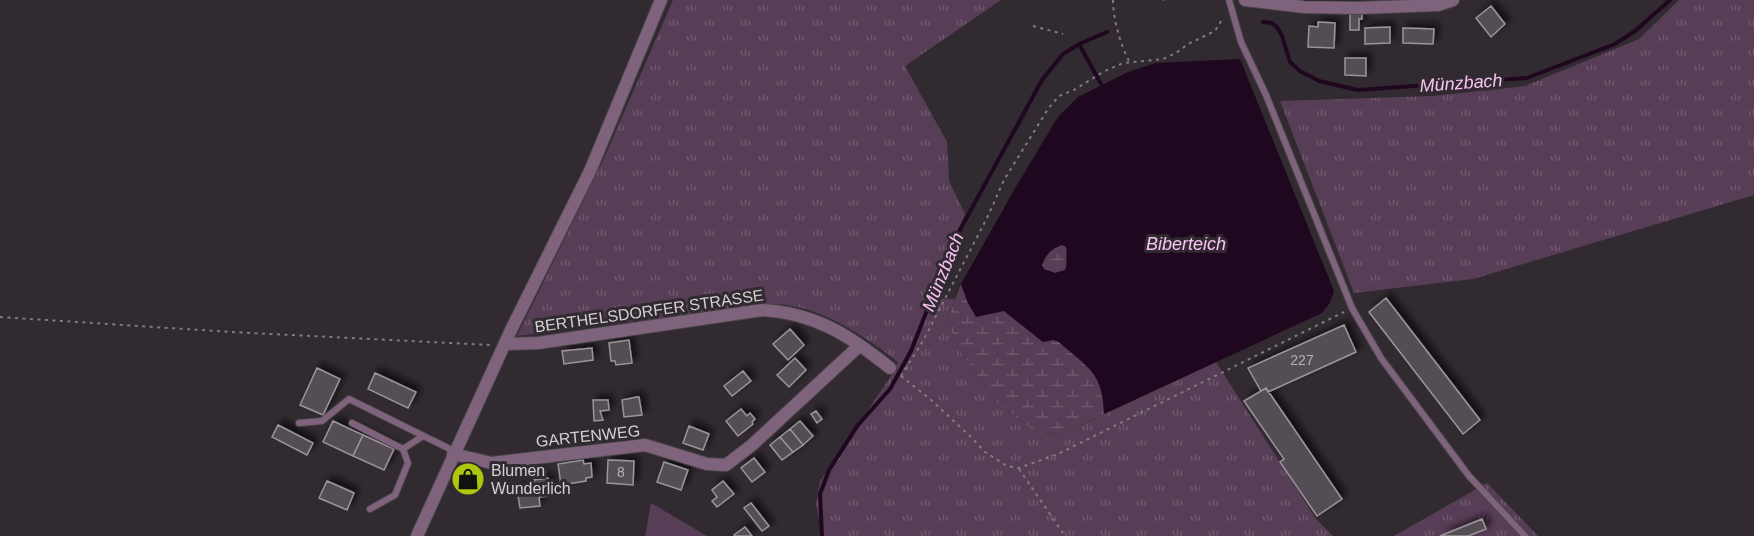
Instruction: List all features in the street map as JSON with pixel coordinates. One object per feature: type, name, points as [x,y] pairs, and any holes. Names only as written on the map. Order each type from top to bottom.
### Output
[{"type":"street","name":"BERTHELSDORFER STRASSE","points":[[417,536],[505,344],[590,171],[661,0]]},
{"type":"street","points":[[1245,0],[1305,7],[1358,8],[1438,5],[1454,0]]},
{"type":"street","name":"BERTHELSDORFER STRASSE","points":[[505,344],[538,343],[762,310],[787,311],[813,318],[838,330],[890,368]]},
{"type":"street","name":"GARTENWEG","points":[[454,453],[492,463],[645,446],[712,465],[726,465],[752,445],[859,346]]},
{"type":"lane","points":[[1230,3],[1241,42],[1266,95],[1352,308],[1381,358],[1469,476],[1525,536]]},
{"type":"lane","points":[[299,423],[322,421],[349,399],[454,453]]},
{"type":"lane","points":[[352,423],[403,449],[408,464],[395,495],[370,509]]},
{"type":"lane","points":[[403,449],[423,436]]},
{"type":"path","points":[[1113,0],[1113,9],[1124,52],[1130,63]]},
{"type":"path","points":[[1230,3],[1215,31],[1163,59],[1123,63],[1103,72],[1074,90],[1059,96],[1047,109],[1004,180],[987,218],[923,341],[901,376],[938,406],[985,452],[1007,466],[1019,468],[1058,454],[1352,308]]},
{"type":"path","points":[[1034,26],[1063,34]]},
{"type":"path","points":[[0,317],[231,332],[481,345],[505,344]]},
{"type":"path","points":[[1019,468],[1065,536]]},
{"type":"green space","points":[[673,0],[1001,0],[905,66],[947,142],[949,181],[965,214],[928,298],[955,299],[948,319],[953,337],[963,355],[997,403],[1037,433],[1062,434],[1216,362],[1316,519],[1333,536],[823,536],[816,505],[820,481],[898,362],[860,335],[831,319],[802,308],[787,305],[764,305],[517,336],[605,156]]},
{"type":"green space","points":[[1679,0],[1754,0],[1754,195],[1473,279],[1354,293],[1280,101],[1433,96],[1525,86],[1639,39]]},
{"type":"green space","points":[[1062,245],[1067,247],[1065,271],[1055,273],[1044,269],[1042,266],[1047,255]]},
{"type":"green space","points":[[961,284],[968,303],[1004,311],[1043,342],[1053,340],[1059,342],[1086,365],[1101,389],[1104,414],[1062,434],[1037,433],[997,403],[953,337],[948,319]]},
{"type":"green space","points":[[1487,483],[1538,536],[1394,536]]},
{"type":"green space","points":[[651,503],[707,536],[645,536]]},
{"type":"water","name":"Biberteich","points":[[1240,59],[1334,291],[1330,303],[1322,313],[1104,414],[1101,389],[1086,365],[1059,342],[1053,340],[1043,342],[1004,311],[976,317],[961,284],[1058,117],[1078,97],[1128,72],[1156,63]],"holes":[[[1062,245],[1066,247],[1065,270],[1055,273],[1044,269],[1042,265],[1049,252]]]},
{"type":"building","points":[[1491,6],[1505,24],[1491,37],[1476,18]]},
{"type":"building","points":[[1350,11],[1362,11],[1359,30],[1350,30]]},
{"type":"building","points":[[1318,22],[1335,23],[1334,48],[1308,47],[1309,26],[1318,27]]},
{"type":"building","points":[[1390,27],[1390,43],[1365,44],[1365,28]]},
{"type":"building","points":[[1403,28],[1434,29],[1433,44],[1403,43]]},
{"type":"building","points":[[1345,58],[1366,58],[1366,76],[1345,75]]},
{"type":"building","points":[[1386,298],[1480,420],[1463,434],[1369,312]]},
{"type":"building","points":[[1344,325],[1356,352],[1268,392],[1266,388],[1261,391],[1248,368]]},
{"type":"building","points":[[790,329],[804,345],[788,360],[773,344]]},
{"type":"building","points":[[629,340],[632,363],[616,365],[615,361],[611,361],[609,343]]},
{"type":"building","points":[[592,348],[593,360],[564,364],[562,351]]},
{"type":"building","points":[[795,358],[806,370],[789,387],[777,375]]},
{"type":"building","points":[[317,368],[340,379],[323,415],[300,405]]},
{"type":"building","points":[[743,371],[751,381],[732,396],[724,386]]},
{"type":"building","points":[[375,373],[416,392],[408,408],[368,389]]},
{"type":"building","points":[[1266,388],[1342,499],[1317,516],[1280,462],[1284,459],[1244,401]]},
{"type":"building","points":[[639,397],[642,415],[624,417],[622,400]]},
{"type":"building","points":[[593,400],[608,400],[609,410],[600,411],[603,420],[594,421]]},
{"type":"building","points":[[741,409],[747,416],[750,413],[755,419],[753,424],[738,436],[726,421]]},
{"type":"building","points":[[816,411],[822,419],[817,423],[811,414]]},
{"type":"building","points":[[333,421],[363,435],[353,456],[323,442]]},
{"type":"building","points":[[800,421],[813,436],[803,445],[790,429]]},
{"type":"building","points":[[278,425],[313,443],[307,455],[272,437]]},
{"type":"building","points":[[689,426],[709,434],[703,450],[683,443]]},
{"type":"building","points":[[790,429],[803,445],[793,452],[780,437]]},
{"type":"building","points":[[363,435],[394,449],[384,470],[353,456]]},
{"type":"building","points":[[780,437],[793,452],[782,460],[770,445]]},
{"type":"building","points":[[754,458],[765,472],[752,482],[741,468]]},
{"type":"building","points":[[583,460],[584,464],[591,463],[592,477],[586,478],[586,481],[561,485],[558,464]]},
{"type":"building","points":[[608,460],[634,461],[633,485],[607,483]]},
{"type":"building","points":[[664,462],[688,470],[681,490],[657,482]]},
{"type":"building","name":"Blumen Wunderlich","points":[[462,474],[476,477],[474,484],[460,481]]},
{"type":"building","points":[[548,478],[550,496],[539,497],[540,506],[520,508],[517,489],[535,487],[534,480]]},
{"type":"building","points":[[327,481],[354,493],[347,510],[319,498]]},
{"type":"building","points":[[723,481],[734,494],[717,507],[712,501],[717,497],[712,490]]},
{"type":"building","points":[[751,503],[769,526],[762,531],[744,508]]},
{"type":"building","points":[[1482,519],[1486,529],[1468,536],[1440,536]]},
{"type":"building","points":[[745,527],[752,536],[734,535]]},
{"type":"waterway","name":"Münzbach","points":[[1263,22],[1272,23],[1277,27],[1290,62],[1300,71],[1319,81],[1358,90],[1527,78],[1615,44],[1635,31],[1670,0]]},
{"type":"waterway","name":"Münzbach","points":[[822,536],[820,494],[829,470],[858,425],[890,389],[911,351],[955,239],[1042,80],[1063,54],[1107,32]]},
{"type":"waterway","points":[[1079,44],[1101,84]]},
{"type":"place","name":"Blumen Wunderlich","points":[[468,479]]}]
